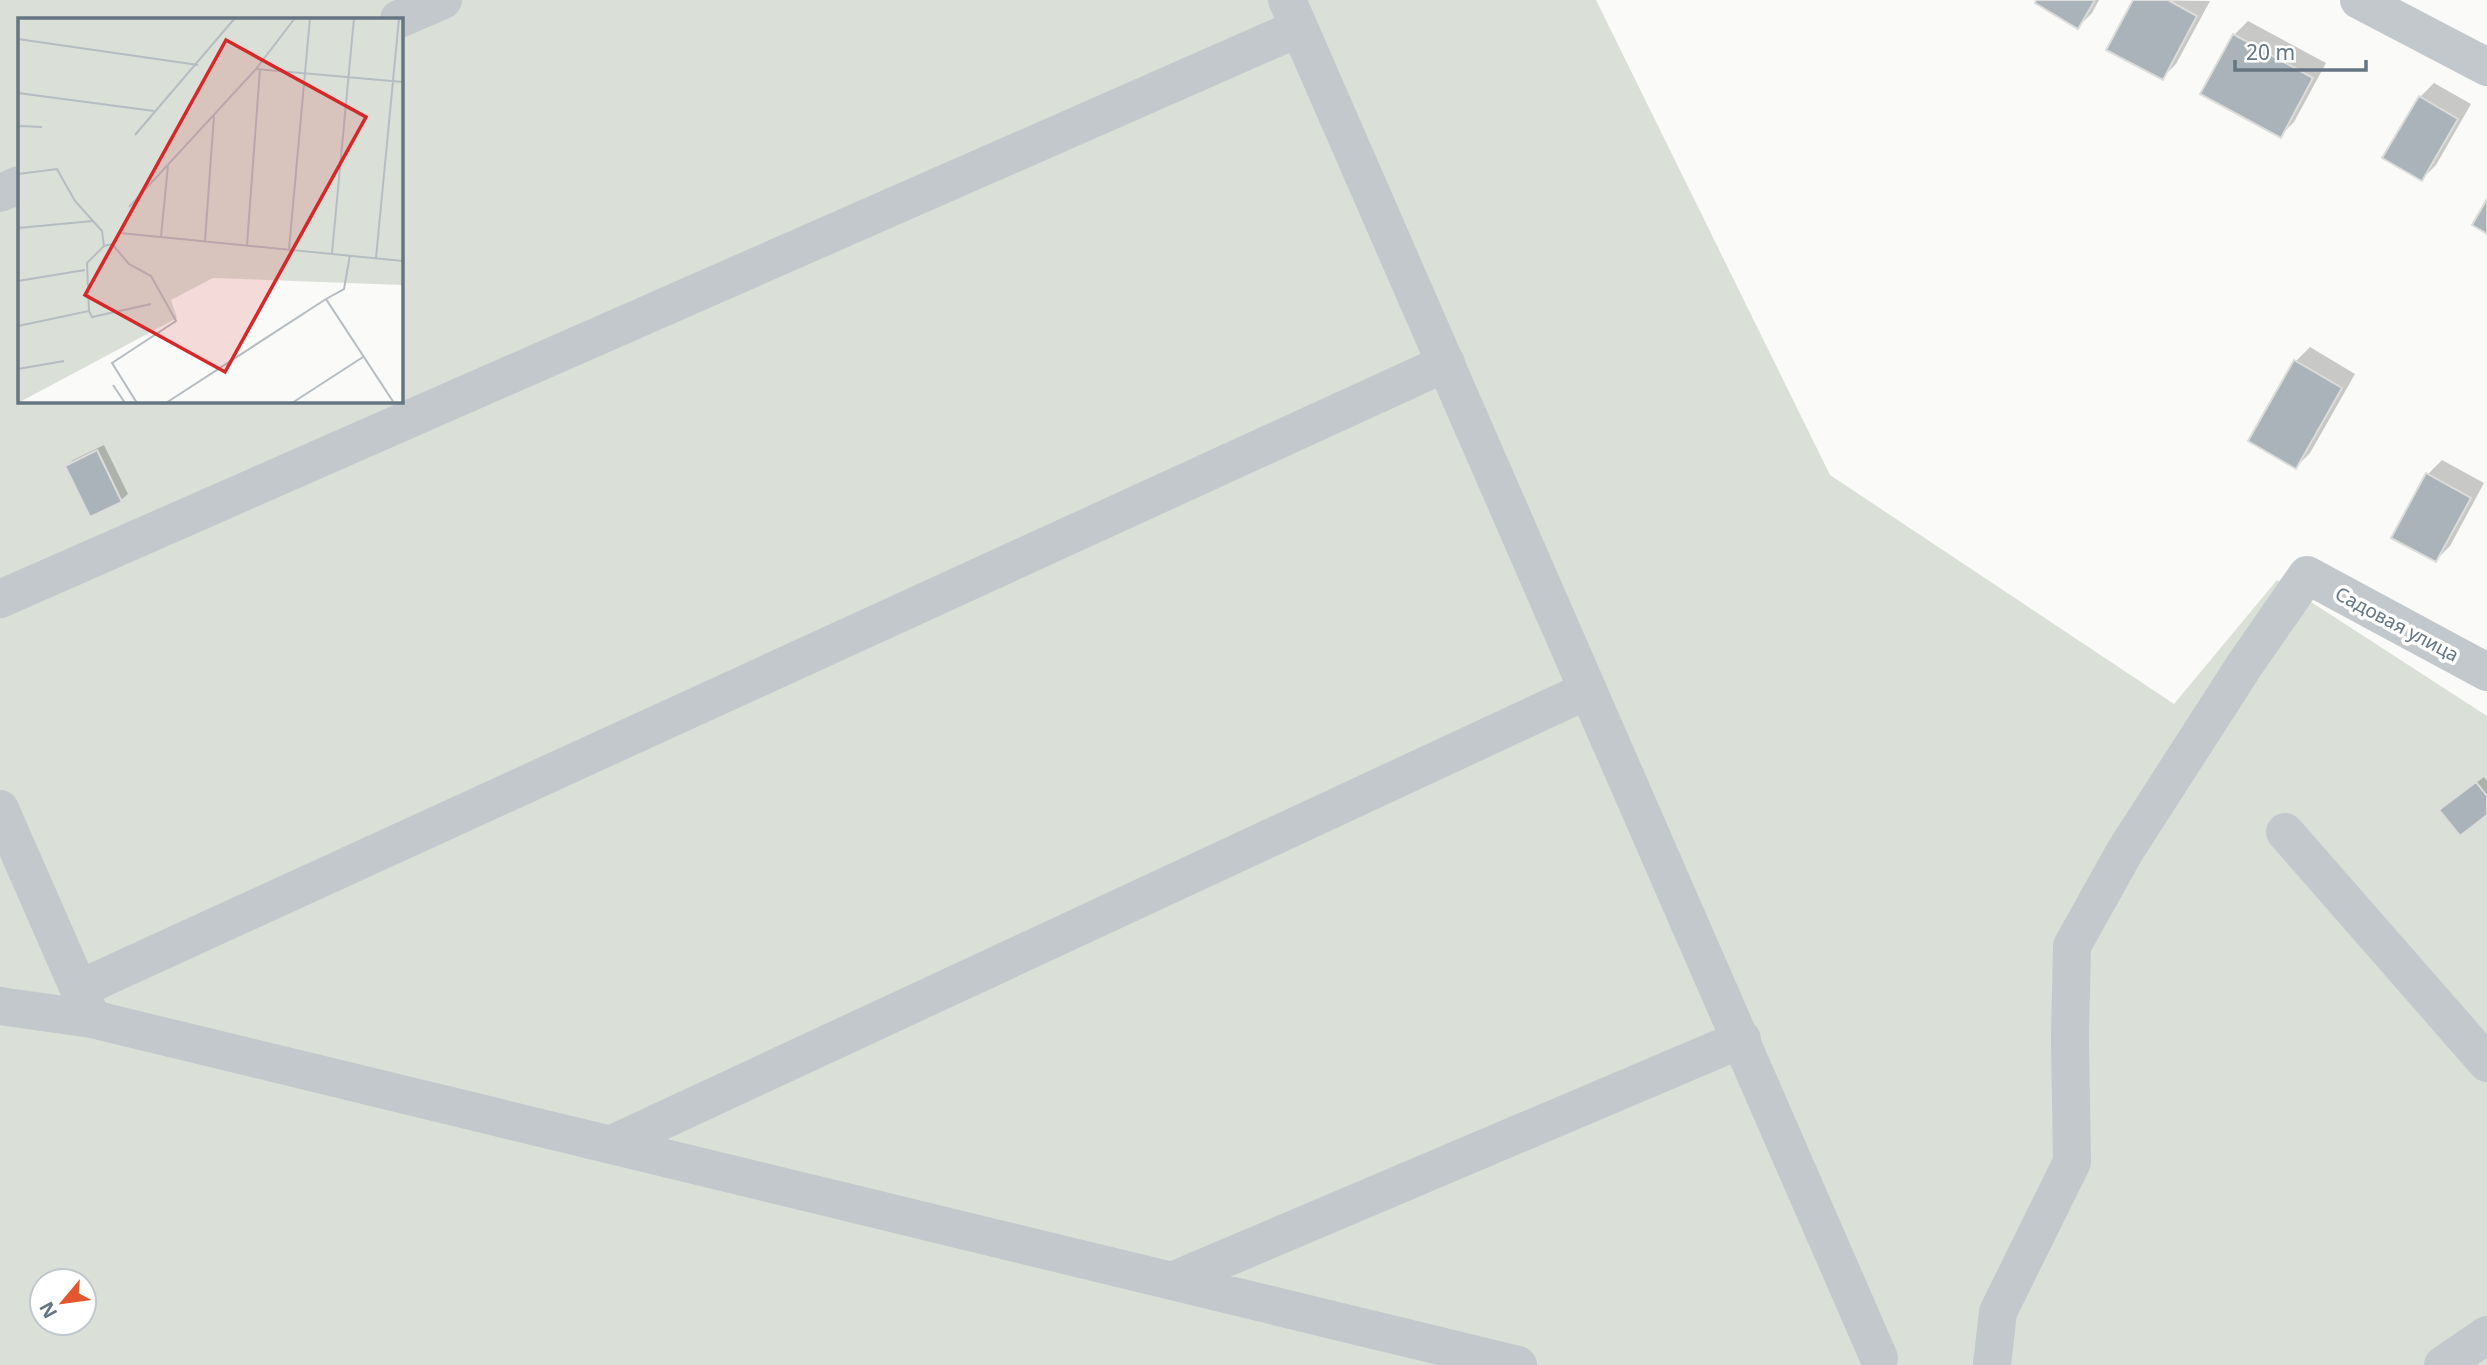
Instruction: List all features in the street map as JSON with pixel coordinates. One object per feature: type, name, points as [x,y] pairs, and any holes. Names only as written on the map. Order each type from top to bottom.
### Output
[{"type":"street","points":[[401,18],[443,0]]},
{"type":"street","points":[[2359,0],[2487,66]]},
{"type":"street","points":[[0,599],[1293,14],[1879,1358]]},
{"type":"street","points":[[0,193],[18,185]]},
{"type":"street","points":[[86,1004],[1446,363]]},
{"type":"street","name":"Садовая улица","points":[[1992,1365],[1998,1312],[2072,1162],[2070,1038],[2073,946],[2133,839],[2244,666],[2307,575],[2487,672]]},
{"type":"street","points":[[610,1145],[1588,690]]},
{"type":"street","points":[[0,809],[86,1004]]},
{"type":"street","points":[[2285,832],[2487,1063]]},
{"type":"street","points":[[0,1006],[86,1004],[610,1145],[1518,1365]]},
{"type":"street","points":[[1172,1281],[1742,1039]]},
{"type":"street","points":[[2443,1365],[2487,1335]]},
{"type":"shaded area","points":[[0,0],[1596,0],[1830,475],[2174,704],[2277,580],[2487,716],[2487,1365],[0,1365]]},
{"type":"building","points":[[2036,0],[2095,0],[2078,29],[2035,3]]},
{"type":"building","points":[[2133,0],[2168,0],[2197,16],[2163,80],[2106,50]]},
{"type":"building","points":[[2233,34],[2313,78],[2281,138],[2200,94]]},
{"type":"building","points":[[2419,96],[2458,119],[2422,181],[2382,158]]},
{"type":"building","points":[[2487,199],[2487,234],[2472,225]]},
{"type":"building","points":[[2294,360],[2342,388],[2296,469],[2248,441]]},
{"type":"building","points":[[97,450],[122,502],[90,517],[65,466]]},
{"type":"building","points":[[2426,473],[2471,498],[2436,562],[2391,538]]},
{"type":"building","points":[[2476,782],[2487,796],[2487,815],[2460,836],[2439,810]]}]
